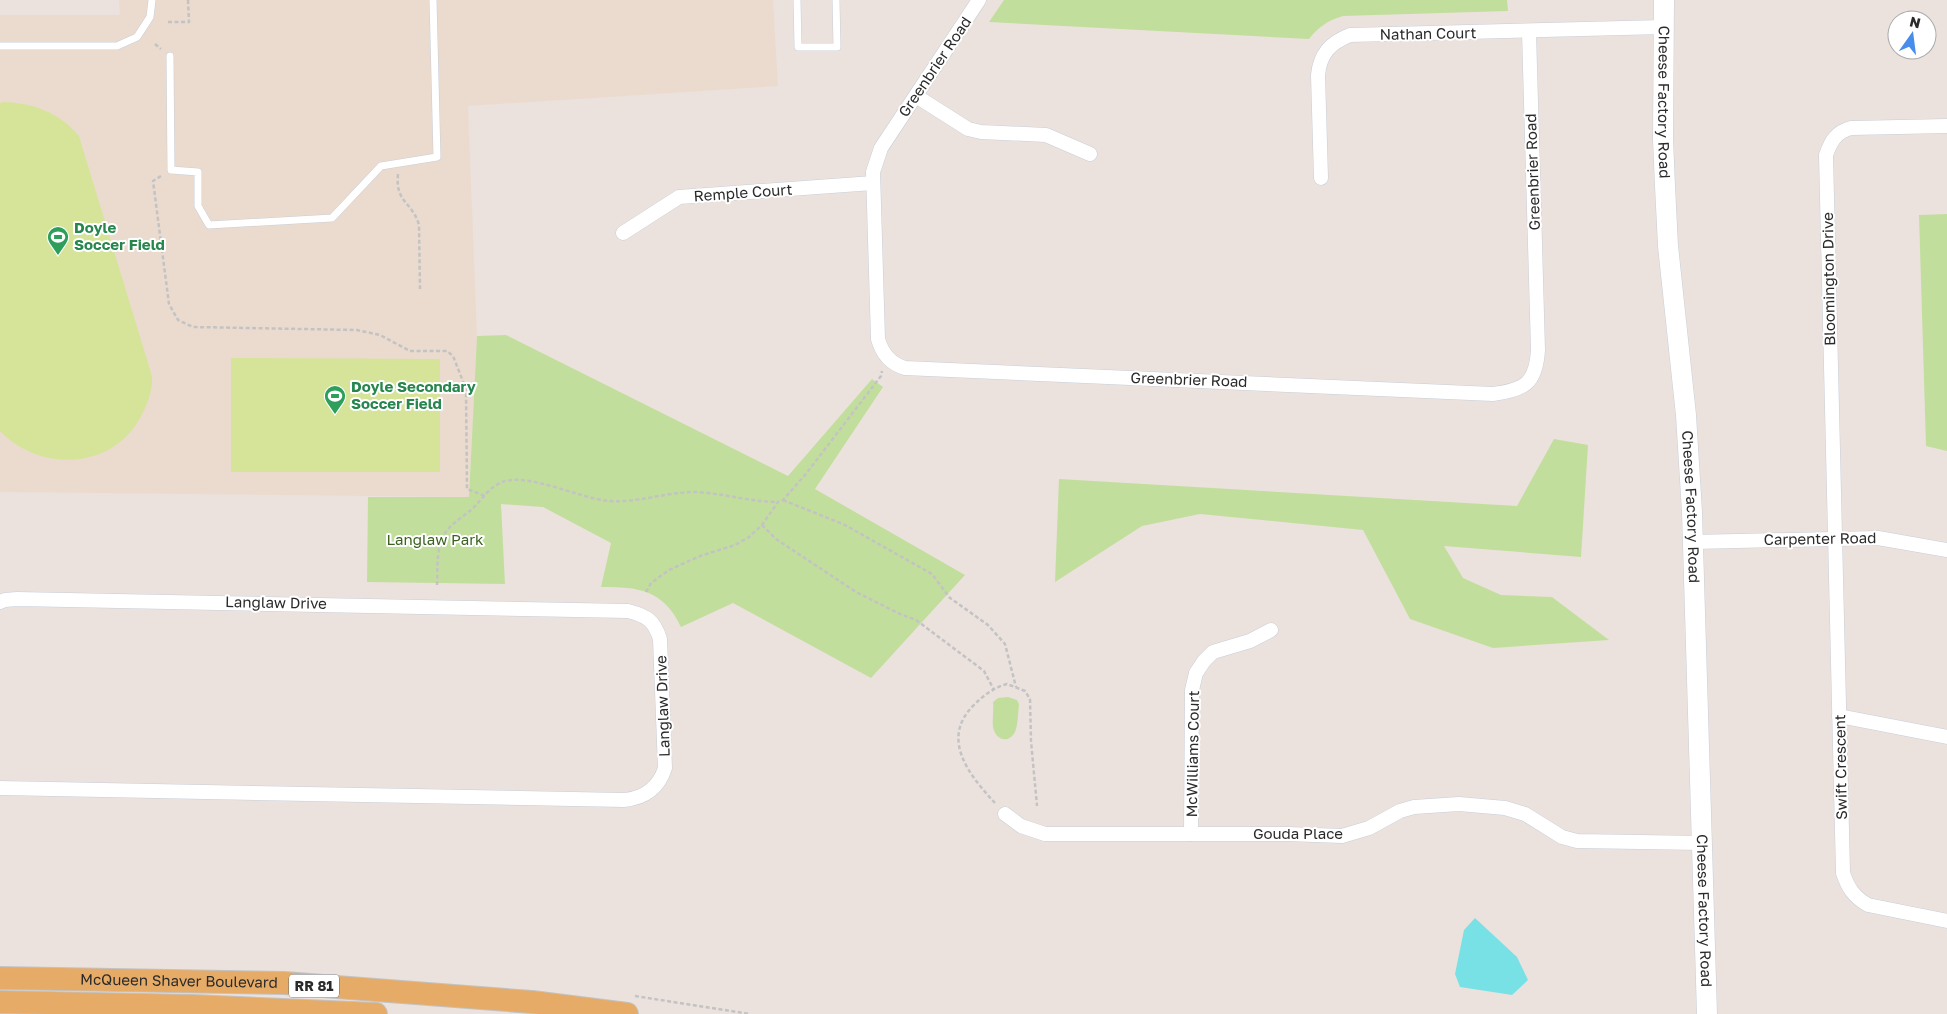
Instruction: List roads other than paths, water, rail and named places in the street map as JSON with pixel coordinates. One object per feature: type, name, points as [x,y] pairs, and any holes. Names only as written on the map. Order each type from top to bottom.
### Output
[{"type":"main road","name":"Cheese Factory Road","points":[[1664,0],[1665,186],[1668,246],[1686,414],[1693,542],[1707,1014]]},
{"type":"main road","name":"McQueen Shaver Boulevard","points":[[0,978],[284,984],[532,1002],[627,1014]]},
{"type":"main road","name":"McQueen Shaver Boulevard","points":[[0,1002],[203,1006],[376,1014]]},
{"type":"street","name":"Greenbrier Road","points":[[979,0],[881,148],[876,162],[873,183],[878,339],[880,348],[886,355],[897,366],[905,368],[1493,394],[1509,392],[1522,387],[1530,381],[1535,372],[1538,350],[1529,32]]},
{"type":"street","name":"Nathan Court","points":[[1321,178],[1319,63],[1324,53],[1339,39],[1350,35],[1529,32],[1664,27]]},
{"type":"street","points":[[916,96],[968,129],[981,132],[1046,135],[1090,154]]},
{"type":"street","name":"Bloomington Drive","points":[[1835,538],[1826,155],[1835,136],[1842,130],[1851,128],[1947,126]]},
{"type":"street","name":"Remple Court","points":[[623,233],[679,197],[873,183]]},
{"type":"street","name":"Swift Crescent","points":[[1835,538],[1843,873],[1847,885],[1856,898],[1868,904],[1947,921]]},
{"type":"street","name":"Carpenter Road","points":[[1693,542],[1886,538],[1947,550]]},
{"type":"street","name":"Langlaw Drive","points":[[0,602],[17,599],[628,611],[642,615],[650,620],[655,625],[660,640],[665,768],[659,782],[653,788],[636,798],[624,800],[0,788]]},
{"type":"street","name":"McWilliams Court","points":[[1191,834],[1192,690],[1196,673],[1213,652],[1250,641],[1271,630]]},
{"type":"street","points":[[1839,716],[1947,737]]},
{"type":"street","name":"Gouda Place","points":[[1005,814],[1021,826],[1045,834],[1287,834],[1342,836],[1369,828],[1414,807],[1459,804],[1505,808],[1515,811],[1524,814],[1562,837],[1577,841],[1702,843]]},
{"type":"lane","points":[[0,46],[117,46],[137,37],[150,17],[152,0]]},
{"type":"lane","points":[[170,56],[171,170],[198,172],[198,206],[209,225],[332,218],[381,166],[437,157],[433,0]]},
{"type":"lane","points":[[797,0],[798,47],[837,47],[836,0]]},
{"type":"water","points":[[1475,918],[1517,957],[1528,980],[1512,995],[1460,987],[1455,974],[1464,930]]},
{"type":"place","name":"Doyle Soccer Field","points":[[58,256]]},
{"type":"place","name":"Doyle Secondary Soccer Field","points":[[335,415]]},
{"type":"park label","name":"Langlaw Park","points":[[435,540]]}]
